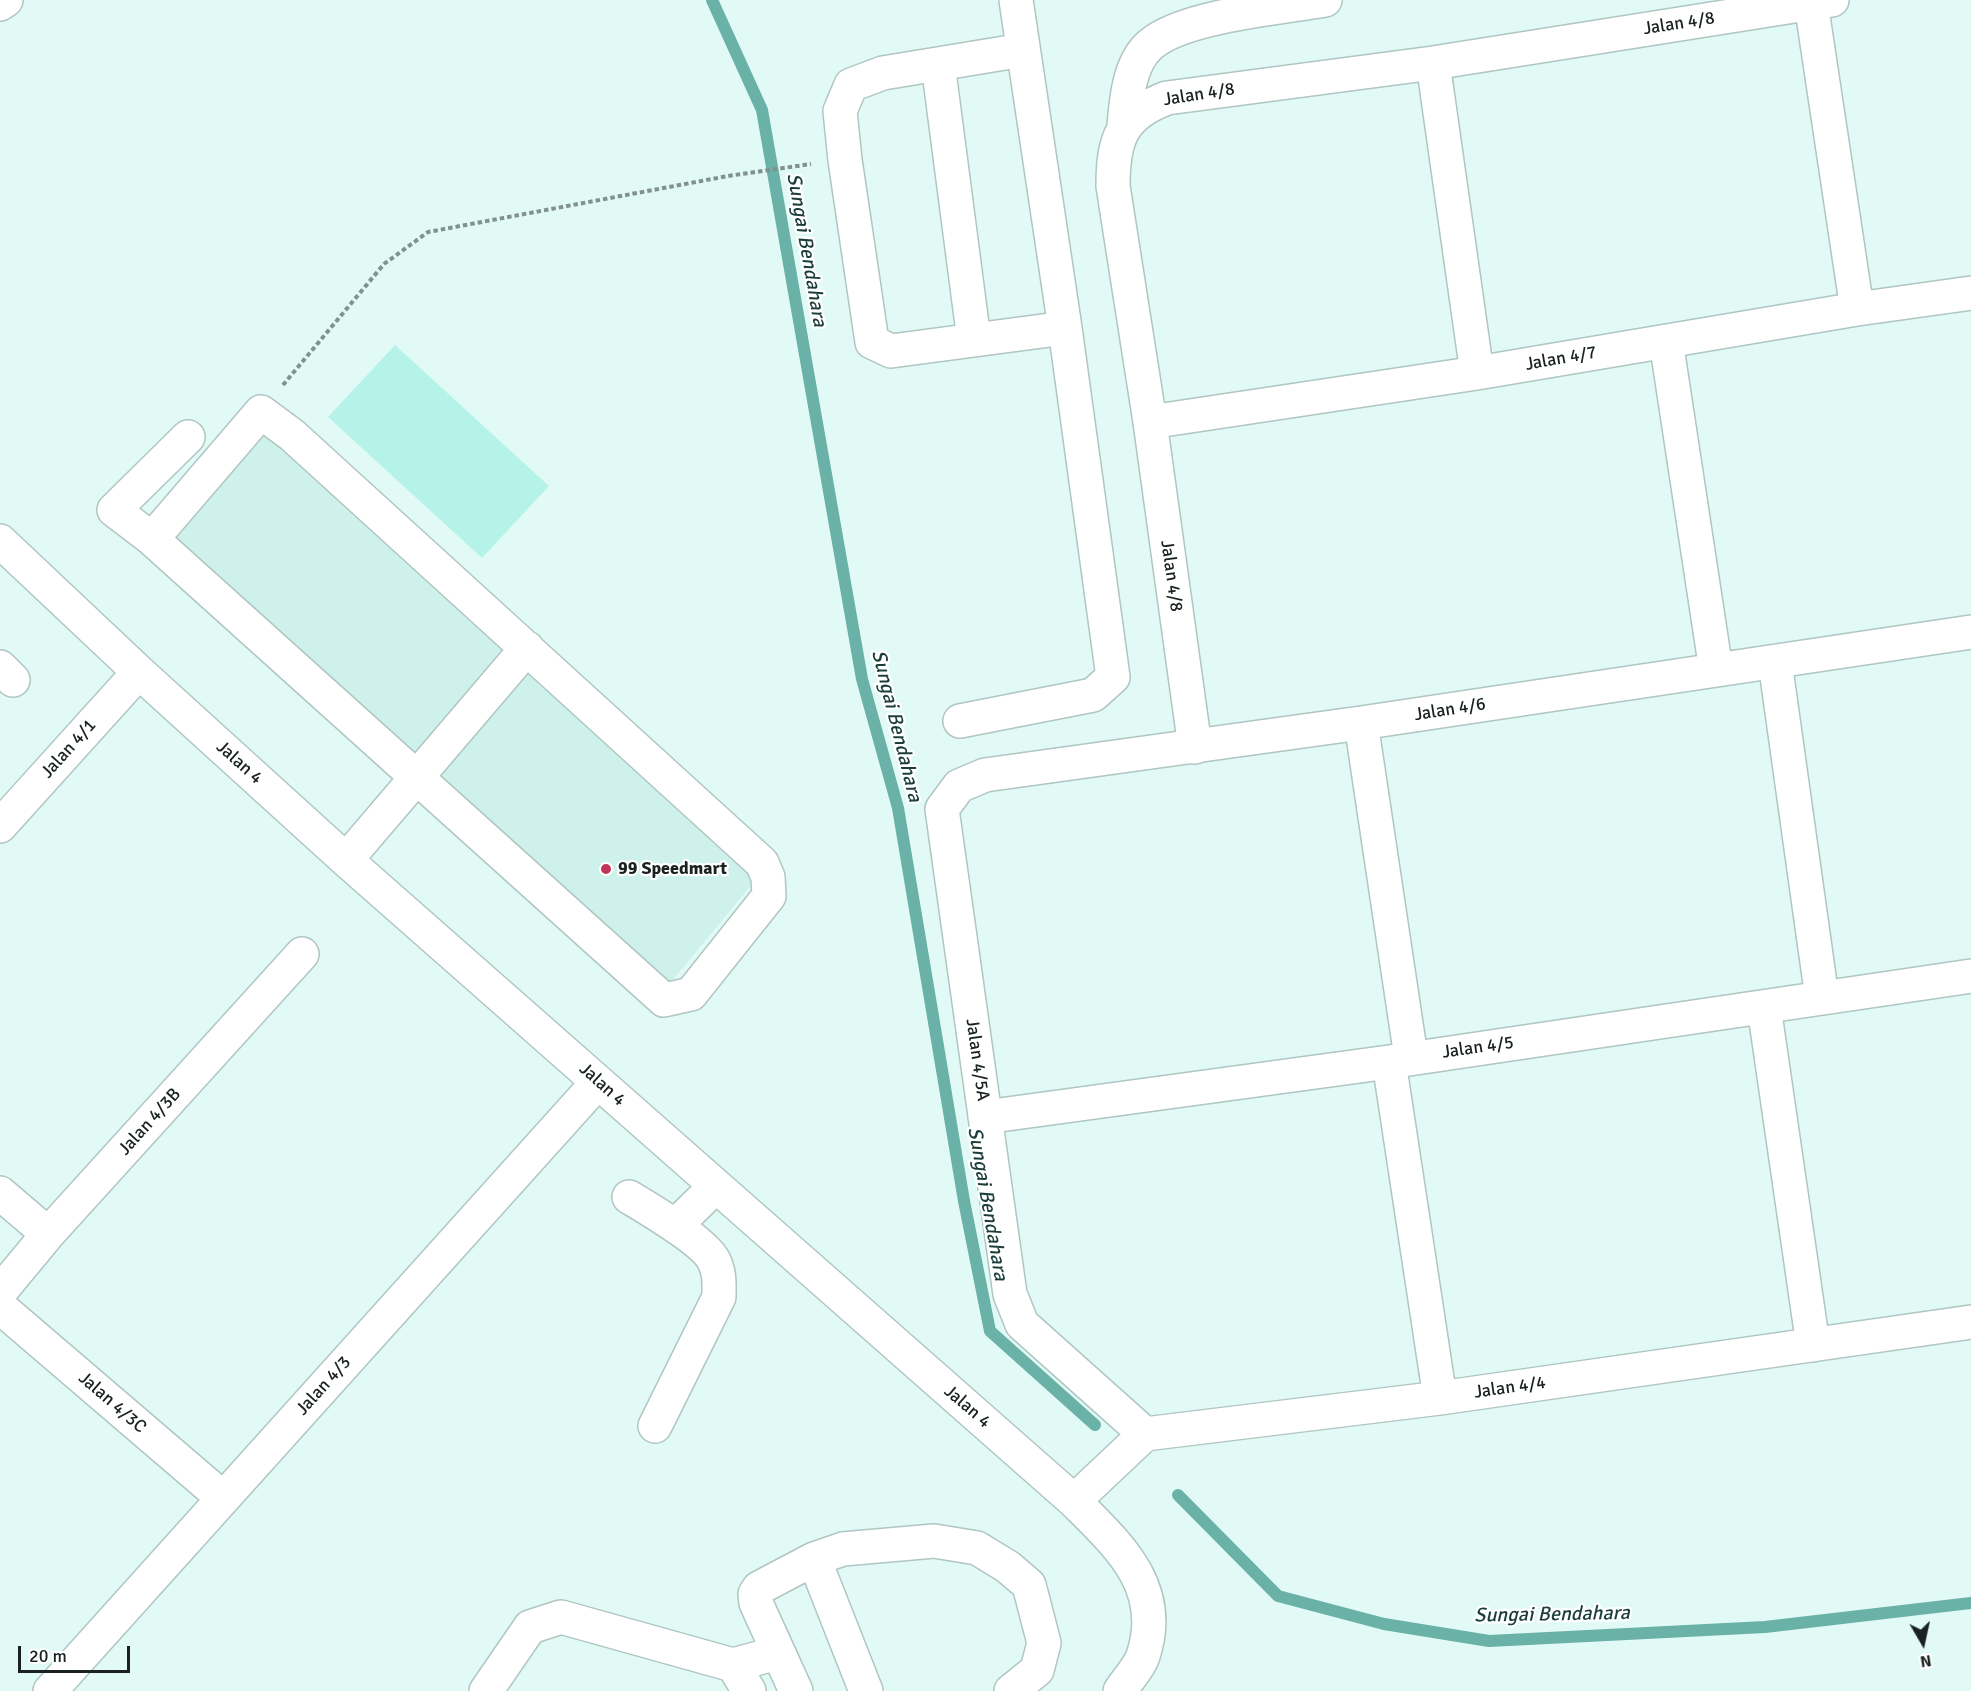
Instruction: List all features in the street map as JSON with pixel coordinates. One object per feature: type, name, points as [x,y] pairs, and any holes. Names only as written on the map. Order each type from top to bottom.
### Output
[{"type":"street","points":[[0,4],[6,0]]},
{"type":"street","points":[[960,720],[1093,695],[1113,677],[1065,328],[1016,0]]},
{"type":"street","points":[[1124,126],[1127,94],[1136,67],[1148,46],[1170,31],[1198,23],[1325,0]]},
{"type":"street","points":[[1822,2],[1857,309]]},
{"type":"street","name":"Jalan 4/8","points":[[1195,747],[1150,422],[1113,186],[1113,155],[1124,126],[1138,112],[1167,98],[1433,63],[1822,2]]},
{"type":"street","points":[[1023,50],[883,73],[851,85],[840,111],[872,342],[891,351],[1065,328]]},
{"type":"street","points":[[1433,63],[1478,373]]},
{"type":"street","points":[[938,64],[974,340]]},
{"type":"street","name":"Jalan 4/7","points":[[1150,422],[1478,373],[1857,309],[1971,293]]},
{"type":"street","points":[[1666,341],[1716,670]]},
{"type":"street","points":[[152,539],[261,412],[292,435],[762,863],[768,877],[769,896],[692,993],[664,1000],[152,539],[114,510],[188,437]]},
{"type":"street","name":"Jalan 4","points":[[0,541],[139,672],[346,860],[1074,1501],[1114,1542],[1138,1575],[1148,1603],[1149,1621],[1143,1657],[1120,1691]]},
{"type":"street","name":"Jalan 4/6","points":[[942,809],[959,786],[985,775],[1361,723],[1971,632]]},
{"type":"street","points":[[346,860],[415,776],[527,648]]},
{"type":"street","points":[[1775,662],[1821,998]]},
{"type":"street","name":"Jalan 4/1","points":[[0,826],[139,672]]},
{"type":"street","points":[[1361,723],[1440,1398]]},
{"type":"street","name":"Jalan 4/5A","points":[[942,809],[1010,1294],[1022,1324],[1145,1434]]},
{"type":"street","name":"Jalan 4/3B","points":[[0,1293],[48,1234],[302,954]]},
{"type":"street","name":"Jalan 4/5","points":[[986,1117],[1400,1060],[1971,976]]},
{"type":"street","points":[[1764,1007],[1814,1345]]},
{"type":"street","name":"Jalan 4/3","points":[[50,1691],[598,1082]]},
{"type":"street","points":[[675,1226],[716,1186]]},
{"type":"street","points":[[0,1193],[48,1234]]},
{"type":"street","points":[[629,1197],[675,1226],[713,1258],[720,1276],[719,1297],[655,1426]]},
{"type":"street","name":"Jalan 4/3C","points":[[0,1307],[223,1498]]},
{"type":"street","name":"Jalan 4/4","points":[[1145,1434],[1440,1398],[1971,1322]]},
{"type":"street","points":[[1074,1501],[1145,1434]]},
{"type":"street","points":[[796,1691],[756,1604],[755,1594],[759,1588],[814,1559],[843,1549],[934,1541],[977,1548],[1008,1567],[1029,1586],[1044,1642],[1037,1670],[1011,1691]]},
{"type":"street","points":[[814,1559],[866,1691]]},
{"type":"street","points":[[486,1691],[530,1627],[561,1617],[741,1678],[777,1653]]},
{"type":"path","points":[[261,412],[384,264],[428,232],[728,176],[821,163]]},
{"type":"shaded area","points":[[262,426],[758,877],[666,988],[167,538]]},
{"type":"green space","points":[[395,345],[549,486],[482,558],[328,417]]},
{"type":"waterway","name":"Sungai Bendahara","points":[[712,0],[762,110],[862,679],[898,808],[964,1201],[990,1331],[1095,1425]]},
{"type":"waterway","name":"Sungai Bendahara","points":[[1178,1495],[1278,1596],[1384,1624],[1489,1641],[1765,1627],[1971,1603]]},
{"type":"place","name":"99 Speedmart","points":[[606,869]]}]
